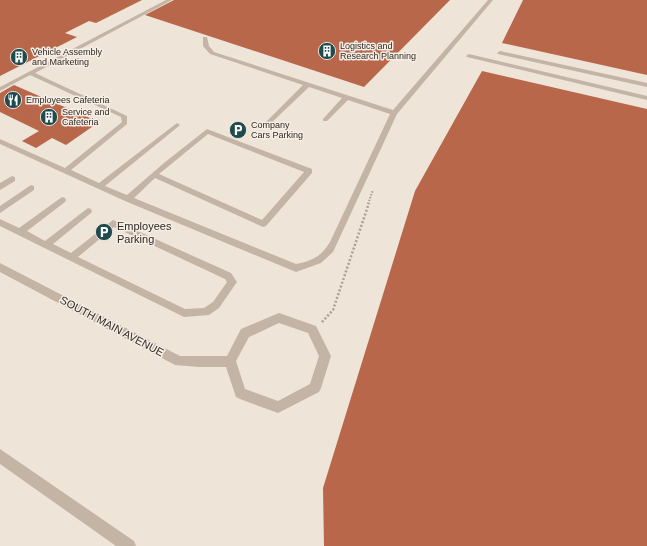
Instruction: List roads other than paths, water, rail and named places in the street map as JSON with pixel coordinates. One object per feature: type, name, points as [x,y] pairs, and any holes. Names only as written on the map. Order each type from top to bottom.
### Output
[{"type":"street","name":"SOUTH MAIN AVENUE","points":[[0,267],[179,361],[230,361]]},
{"type":"street","points":[[279,318],[312,329],[325,356],[315,388],[278,407],[240,393],[230,361],[245,333],[279,318]]},
{"type":"street","points":[[0,456],[120,543]]},
{"type":"lane","points":[[0,89],[170,0]]},
{"type":"lane","points":[[0,141],[128,199],[296,268],[312,265],[328,255],[334,244],[394,113],[490,0]]},
{"type":"lane","points":[[205,38],[206,46],[212,53],[394,113]]},
{"type":"lane","points":[[500,53],[647,85]]},
{"type":"lane","points":[[469,56],[647,98]]},
{"type":"lane","points":[[30,73],[124,116],[126,119],[125,123],[66,171]]},
{"type":"lane","points":[[266,125],[308,84]]},
{"type":"lane","points":[[325,120],[347,97]]},
{"type":"lane","points":[[100,186],[177,125]]},
{"type":"lane","points":[[128,199],[154,175],[207,131],[309,171],[263,224],[154,175]]},
{"type":"lane","points":[[0,187],[12,179]]},
{"type":"lane","points":[[0,210],[31,188]]},
{"type":"lane","points":[[20,232],[62,200]]},
{"type":"lane","points":[[46,245],[88,211]]},
{"type":"lane","points":[[0,222],[184,313],[206,312],[216,305],[232,282],[228,276],[113,223],[72,257]]},
{"type":"place","name":"Logistics and Research Planning","points":[[327,51]]},
{"type":"place","name":"Vehicle Assembly and Marketing","points":[[19,57]]},
{"type":"place","name":"Employees Cafeteria","points":[[13,100]]},
{"type":"place","name":"Service and Cafeteria","points":[[49,117]]},
{"type":"place","name":"Company Cars Parking","points":[[238,130]]},
{"type":"place","name":"Employees Parking","points":[[104,232]]}]
